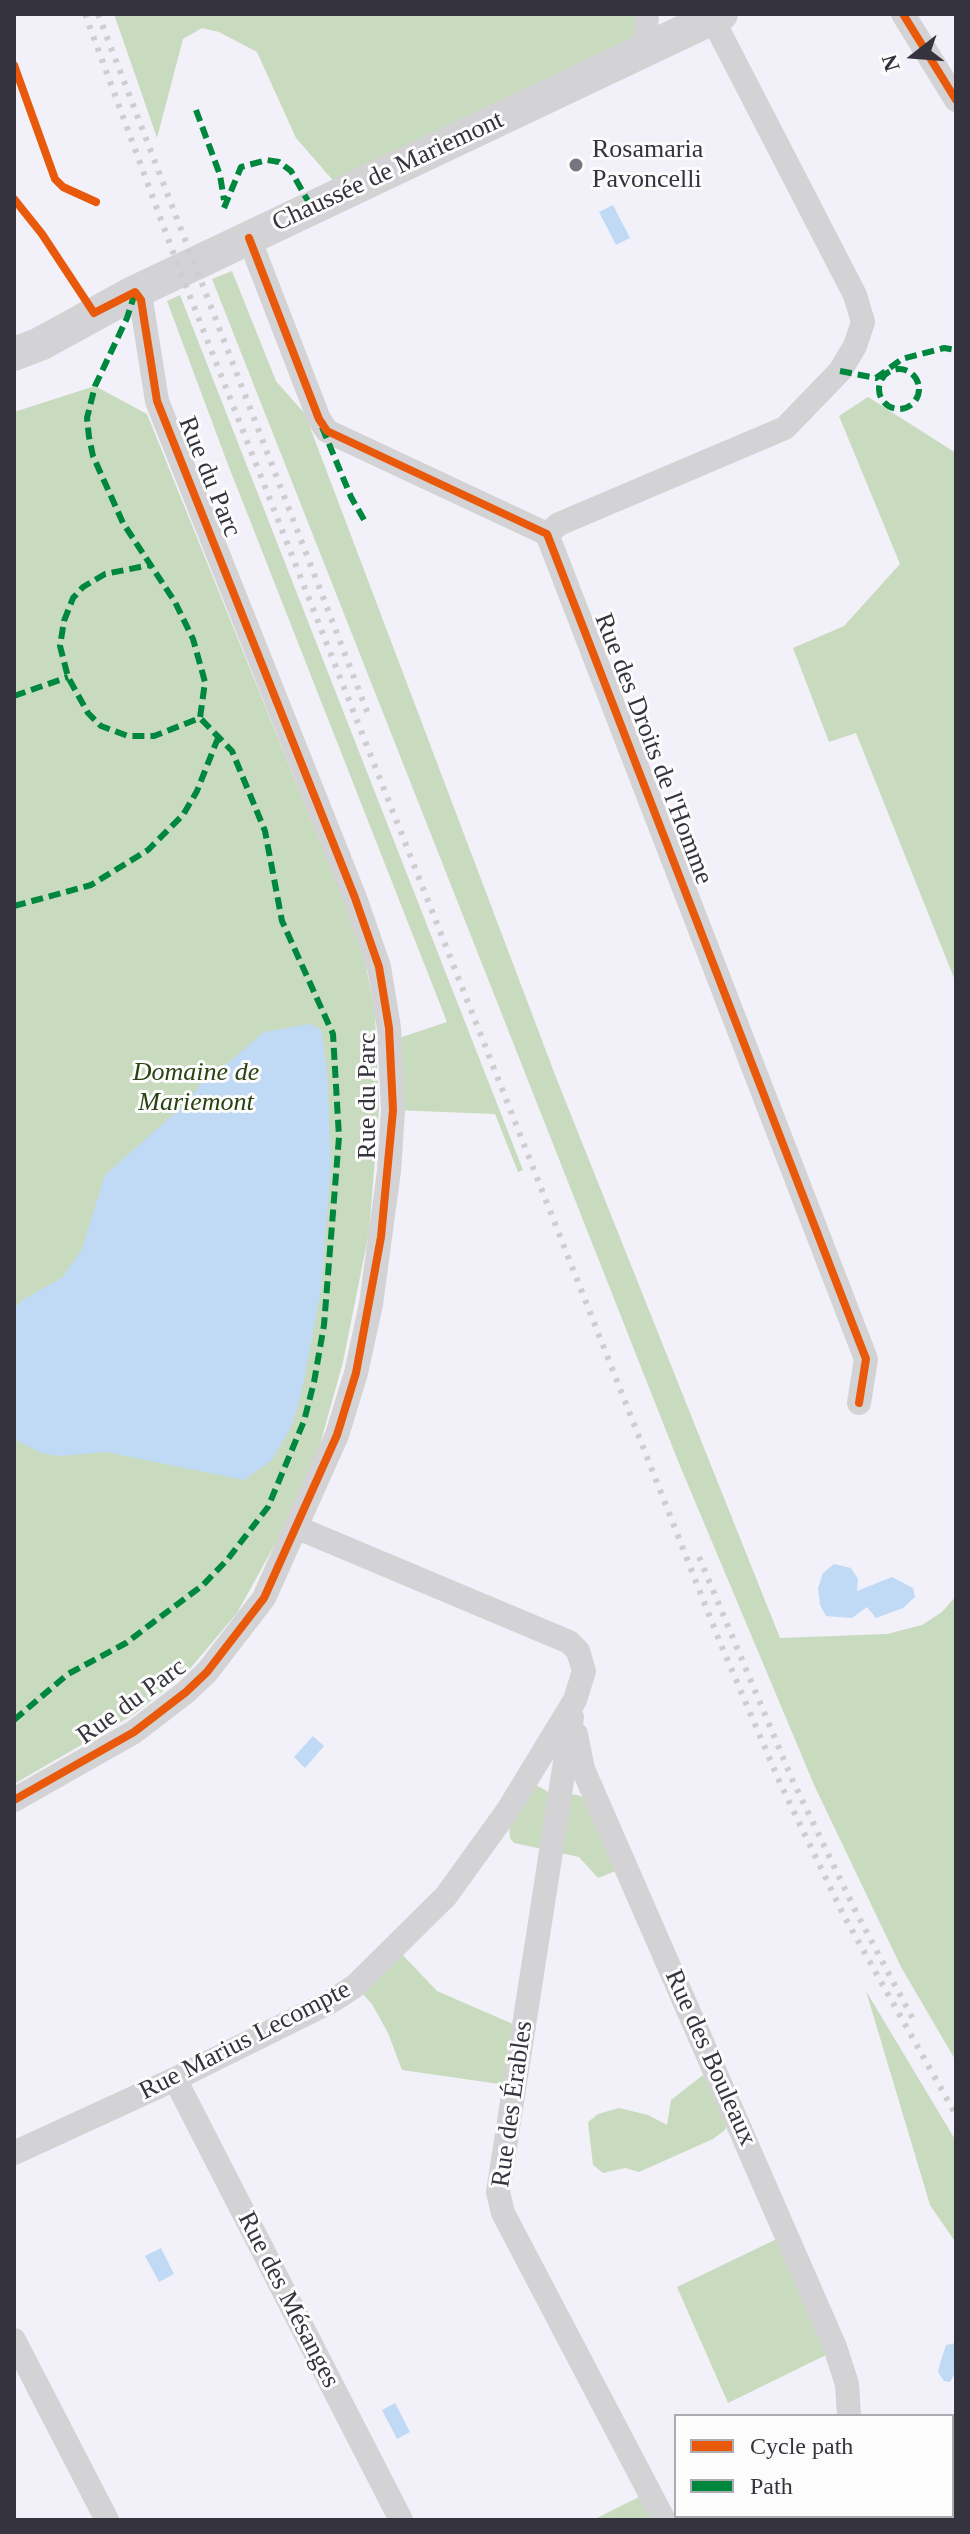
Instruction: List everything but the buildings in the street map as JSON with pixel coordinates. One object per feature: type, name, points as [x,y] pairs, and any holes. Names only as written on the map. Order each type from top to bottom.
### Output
[{"type":"street","points":[[644,51],[647,14]]},
{"type":"street","points":[[903,14],[956,100]]},
{"type":"street","points":[[249,238],[319,419],[327,431],[547,534],[559,524],[785,428],[840,371],[855,346],[863,322],[855,295],[713,15]]},
{"type":"street","name":"Chaussée de Mariemont","points":[[14,354],[40,344],[135,292],[644,51],[713,15]]},
{"type":"street","name":"Rue du Parc","points":[[14,1800],[134,1732],[207,1672],[264,1598],[298,1528],[337,1435],[371,1304],[391,1140],[389,1028],[379,967],[355,898],[157,401],[141,300],[135,292]]},
{"type":"street","name":"Rue des Droits de l'Homme","points":[[547,534],[866,1359],[859,1403]]},
{"type":"street","name":"Rue des Bouleaux","points":[[298,1528],[569,1642],[578,1651],[584,1671],[575,1700],[532,1774]]},
{"type":"street","name":"Rue des Bouleaux","points":[[575,1700],[576,1745],[583,1769],[835,2347],[847,2384],[849,2414]]},
{"type":"street","name":"Rue des Érables","points":[[575,1700],[498,2192],[503,2213],[664,2520]]},
{"type":"street","name":"Rue Marius Lecompte","points":[[14,2153],[175,2079],[332,2001],[355,1986],[446,1896],[532,1774]]},
{"type":"street","name":"Rue des Mésanges","points":[[175,2079],[401,2520]]},
{"type":"street","points":[[14,2340],[107,2520]]},
{"type":"green space","points":[[114,14],[647,14],[644,51],[344,193],[296,138],[257,52],[219,32],[202,28],[183,39],[157,138]]},
{"type":"green space","points":[[232,271],[276,381],[305,414],[557,1080],[780,1638],[887,1634],[922,1625],[942,1612],[956,1596],[956,2061],[901,1967],[815,1787],[678,1461],[212,279]]},
{"type":"green space","points":[[180,295],[523,1170],[518,1172],[495,1114],[393,1110],[390,1041],[447,1022],[167,301]]},
{"type":"green space","name":"Domaine de Mariemont","points":[[95,386],[147,414],[344,901],[364,955],[375,1014],[379,1109],[369,1232],[343,1362],[319,1448],[279,1537],[237,1613],[188,1671],[133,1715],[14,1784],[14,412]]},
{"type":"green space","points":[[868,397],[956,453],[956,983],[856,733],[829,742],[793,648],[844,626],[900,564],[839,416]]},
{"type":"green space","points":[[534,1784],[550,1793],[578,1795],[588,1800],[618,1870],[598,1878],[579,1857],[514,1843],[510,1838],[508,1810]]},
{"type":"green space","points":[[395,1947],[437,1991],[522,2028],[513,2086],[402,2070],[388,2033],[372,2004],[355,1986]]},
{"type":"green space","points":[[866,1991],[956,2141],[956,2243],[930,2205]]},
{"type":"green space","points":[[703,2075],[729,2118],[725,2130],[713,2139],[639,2172],[625,2168],[603,2173],[593,2165],[588,2122],[598,2114],[619,2108],[648,2115],[667,2125],[671,2100]]},
{"type":"green space","points":[[787,2234],[828,2354],[728,2403],[677,2287]]},
{"type":"green space","points":[[649,2492],[664,2520],[593,2520]]},
{"type":"water","points":[[613,205],[630,238],[616,245],[599,212]]},
{"type":"water","points":[[310,1024],[321,1030],[327,1070],[331,1164],[321,1290],[301,1395],[291,1427],[272,1460],[244,1480],[106,1452],[59,1456],[41,1453],[14,1439],[14,1309],[22,1300],[62,1278],[82,1249],[105,1175],[185,1104],[211,1071],[228,1063],[264,1032]]},
{"type":"water","points":[[834,1564],[851,1568],[858,1579],[857,1591],[892,1577],[913,1588],[915,1597],[903,1608],[876,1618],[867,1607],[852,1618],[826,1616],[820,1605],[818,1588],[823,1573]]},
{"type":"water","points":[[313,1736],[324,1746],[305,1768],[294,1757]]},
{"type":"water","points":[[161,2248],[174,2274],[159,2282],[145,2256]]},
{"type":"water","points":[[956,2343],[956,2371],[950,2382],[944,2381],[938,2372],[946,2345]]},
{"type":"water","points":[[395,2403],[410,2432],[397,2439],[382,2410]]},
{"type":"railway","points":[[85,14],[180,271],[719,1640],[780,1783],[844,1916],[956,2115]]},
{"type":"railway","points":[[98,14],[370,719]]},
{"type":"railway","points":[[699,1557],[792,1779],[856,1912],[914,2021]]},
{"type":"marked path","points":[[196,110],[220,175],[224,200]]},
{"type":"marked path","points":[[224,208],[241,167],[267,160],[279,162],[291,171],[312,208]]},
{"type":"marked path","points":[[135,293],[127,318],[95,386],[87,418],[89,437],[93,456],[123,523],[175,602],[193,639],[205,682],[200,718],[154,736],[128,736],[101,726],[88,713],[68,677],[60,646],[64,621],[73,598],[83,587],[105,574],[150,565]]},
{"type":"marked path","points":[[840,371],[876,378],[902,359],[944,348],[956,350]]},
{"type":"marked path","points":[[899,369],[913,375],[919,389],[913,403],[899,409],[885,403],[879,389],[885,375],[899,369]]},
{"type":"marked path","points":[[322,427],[351,497],[367,525]]},
{"type":"marked path","points":[[14,696],[68,677]]},
{"type":"marked path","points":[[14,1720],[68,1674],[126,1643],[203,1585],[227,1560],[268,1507],[304,1421],[314,1382],[324,1325],[339,1137],[333,1034],[282,921],[265,831],[232,751],[200,718]]},
{"type":"marked path","points":[[14,906],[91,885],[148,850],[183,815],[197,791],[218,738]]},
{"type":"cycle path","points":[[903,14],[956,100]]},
{"type":"cycle path","points":[[14,65],[55,179],[63,187],[96,202]]},
{"type":"cycle path","points":[[14,199],[42,234],[94,313],[135,292],[141,300],[157,401],[355,898],[379,967],[389,1028],[393,1110],[381,1237],[356,1373],[337,1435],[264,1598],[207,1672],[186,1692],[134,1732],[14,1800]]},
{"type":"cycle path","points":[[249,238],[319,419],[327,431],[547,534],[866,1359],[859,1403]]},
{"type":"place","name":"Rosamaria Pavoncelli","points":[[576,165]]}]
